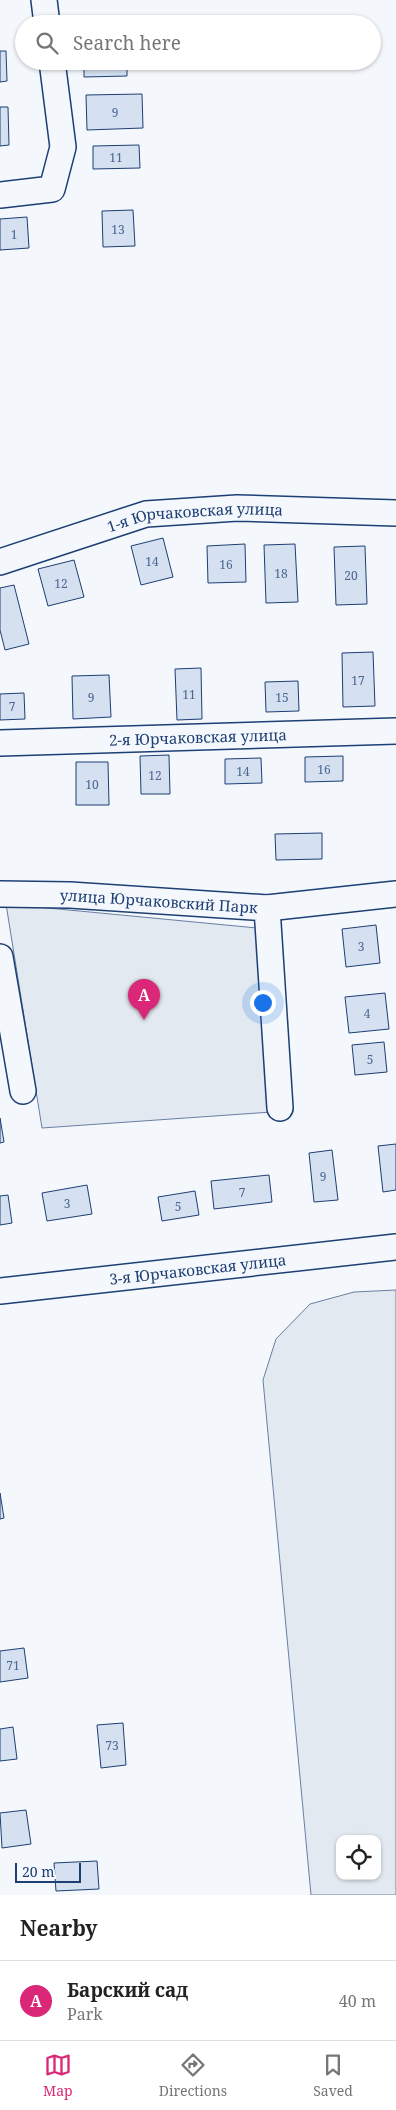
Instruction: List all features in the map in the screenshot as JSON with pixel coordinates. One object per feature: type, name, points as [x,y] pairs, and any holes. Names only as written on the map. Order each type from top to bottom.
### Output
[{"type":"street","points":[[44,0],[46,15]]},
{"type":"street","points":[[0,195],[52,189],[63,147],[53,70]]},
{"type":"street","name":"1-я Юрчаковская улица","points":[[0,562],[146,514],[237,508],[396,513]]},
{"type":"street","name":"2-я Юрчаковская улица","points":[[0,743],[396,731]]},
{"type":"street","name":"улица Юрчаковский Парк","points":[[0,894],[70,895],[267,908],[280,1108]]},
{"type":"street","points":[[267,908],[396,894]]},
{"type":"street","points":[[0,957],[23,1091]]},
{"type":"street","name":"3-я Юрчаковская улица","points":[[0,1291],[396,1247]]},
{"type":"shaded area","points":[[6,904],[257,928],[272,1112],[42,1128]]},
{"type":"shaded area","points":[[396,1290],[396,1895],[311,1895],[263,1380],[276,1339],[310,1304],[354,1292]]},
{"type":"building","points":[[0,51],[6,51],[7,81],[0,82]]},
{"type":"building","points":[[84,70],[127,70],[127,76],[84,77]]},
{"type":"building","points":[[142,94],[143,128],[87,130],[86,95]]},
{"type":"building","points":[[0,107],[8,107],[9,145],[0,146]]},
{"type":"building","points":[[139,145],[140,168],[93,169],[93,146]]},
{"type":"building","points":[[133,210],[135,246],[103,247],[102,211]]},
{"type":"building","points":[[27,217],[29,248],[0,250],[0,219]]},
{"type":"building","points":[[163,538],[173,577],[141,585],[131,546]]},
{"type":"building","points":[[245,544],[246,582],[208,583],[207,546]]},
{"type":"building","points":[[295,544],[298,602],[266,603],[264,545]]},
{"type":"building","points":[[365,546],[367,604],[336,605],[334,547]]},
{"type":"building","points":[[74,560],[84,597],[48,606],[38,569]]},
{"type":"building","points":[[14,585],[29,644],[5,650],[0,630],[0,588]]},
{"type":"building","points":[[373,652],[375,706],[343,707],[342,653]]},
{"type":"building","points":[[201,668],[202,719],[177,720],[175,669]]},
{"type":"building","points":[[109,675],[111,717],[73,719],[72,676]]},
{"type":"building","points":[[298,681],[299,711],[266,712],[265,682]]},
{"type":"building","points":[[24,693],[25,719],[0,720],[0,694]]},
{"type":"building","points":[[169,755],[170,794],[141,794],[140,756]]},
{"type":"building","points":[[343,756],[343,781],[305,782],[305,757]]},
{"type":"building","points":[[261,758],[262,783],[225,784],[225,759]]},
{"type":"building","points":[[76,762],[108,762],[109,805],[76,805]]},
{"type":"building","points":[[322,833],[322,859],[276,860],[275,834]]},
{"type":"building","points":[[376,925],[380,963],[346,967],[342,929]]},
{"type":"building","points":[[385,993],[389,1029],[349,1033],[345,997]]},
{"type":"building","points":[[384,1042],[387,1072],[355,1075],[352,1045]]},
{"type":"building","points":[[0,1118],[4,1142],[0,1143]]},
{"type":"building","points":[[396,1144],[396,1190],[383,1192],[378,1146]]},
{"type":"building","points":[[332,1150],[338,1200],[314,1202],[309,1153]]},
{"type":"building","points":[[269,1175],[272,1202],[214,1209],[211,1181]]},
{"type":"building","points":[[87,1185],[92,1214],[47,1221],[42,1193]]},
{"type":"building","points":[[195,1191],[199,1215],[162,1221],[158,1197]]},
{"type":"building","points":[[8,1195],[12,1223],[0,1225],[0,1196]]},
{"type":"building","points":[[0,1493],[4,1518],[0,1519]]},
{"type":"building","points":[[24,1648],[28,1678],[0,1682],[0,1651]]},
{"type":"building","points":[[123,1723],[126,1765],[101,1768],[97,1725]]},
{"type":"building","points":[[13,1727],[17,1759],[0,1761],[0,1729]]},
{"type":"building","points":[[26,1810],[31,1844],[2,1848],[0,1813]]},
{"type":"building","points":[[97,1861],[99,1889],[56,1891],[54,1863]]},
{"type":"place","name":"Барский сад","points":[[144,1020]]}]
